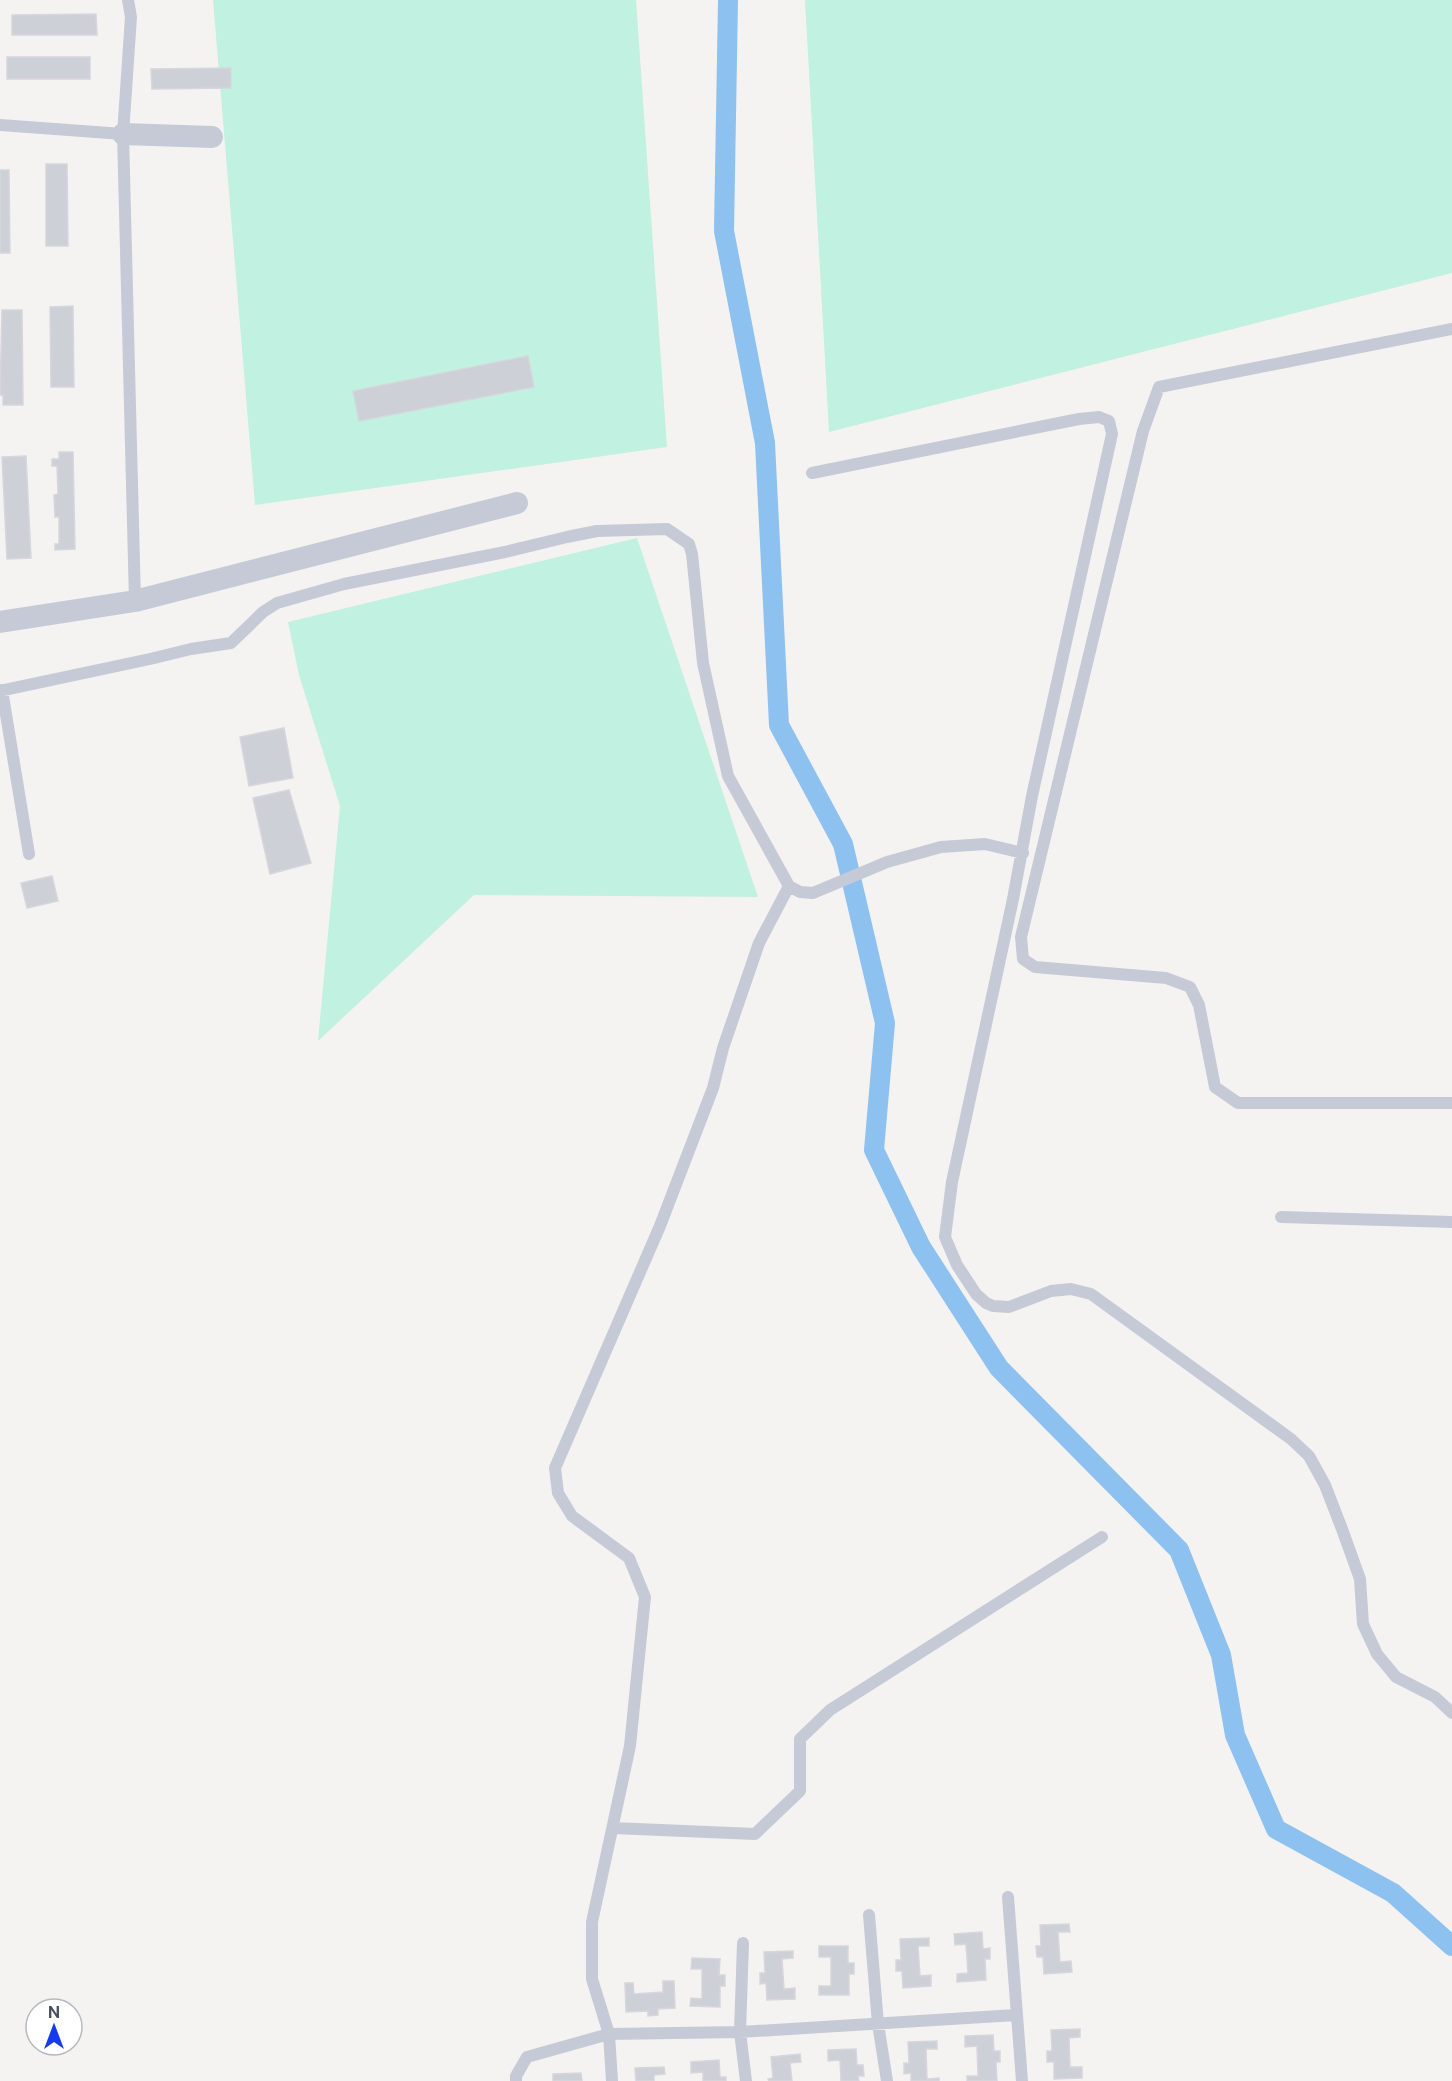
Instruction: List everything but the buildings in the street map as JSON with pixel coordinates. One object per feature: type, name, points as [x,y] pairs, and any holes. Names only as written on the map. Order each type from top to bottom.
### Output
[{"type":"street","points":[[123,134],[212,137]]},
{"type":"street","points":[[0,622],[135,601],[517,503]]},
{"type":"lane","points":[[128,0],[131,17],[123,134],[135,601]]},
{"type":"lane","points":[[0,125],[123,134]]},
{"type":"lane","points":[[1452,329],[1159,387],[1143,431],[1021,937],[1023,959],[1035,967],[1166,978],[1190,987],[1199,1005],[1215,1087],[1238,1103],[1452,1103]]},
{"type":"lane","points":[[812,473],[1079,419],[1099,417],[1109,421],[1112,434],[1032,796],[1023,853],[952,1182],[945,1237],[953,1257],[976,1294],[986,1303],[1009,1307],[1051,1291],[1071,1288],[1091,1294],[1291,1439],[1310,1456],[1325,1485],[1360,1579],[1363,1624],[1377,1654],[1396,1677],[1435,1698],[1452,1713]]},
{"type":"lane","points":[[29,854],[1,691],[191,649],[231,643],[263,612],[277,603],[344,584],[597,531],[645,528],[667,529],[688,544],[692,554],[703,663],[728,776],[789,886],[800,892],[813,893],[887,862],[931,849],[963,844],[985,844],[1023,853]]},
{"type":"lane","points":[[612,2081],[609,2034],[592,1980],[592,1922],[630,1746],[645,1597],[629,1558],[572,1516],[558,1493],[555,1468],[660,1226],[713,1088],[723,1048],[759,943],[789,886]]},
{"type":"lane","points":[[1281,1217],[1452,1222]]},
{"type":"lane","points":[[613,1828],[755,1834],[800,1791],[800,1739],[830,1710],[1102,1537]]},
{"type":"lane","points":[[1008,1897],[1022,2081]]},
{"type":"lane","points":[[869,1915],[878,2024],[887,2081]]},
{"type":"lane","points":[[743,1943],[740,2032],[747,2081]]},
{"type":"lane","points":[[516,2081],[516,2076],[526,2057],[609,2034],[740,2032],[1016,2015]]},
{"type":"green space","points":[[213,0],[636,0],[667,447],[255,505]]},
{"type":"green space","points":[[805,0],[1452,0],[1452,273],[829,432]]},
{"type":"green space","points":[[637,538],[758,897],[474,895],[318,1041],[340,806],[299,675],[288,622]]},
{"type":"waterway","points":[[728,0],[724,231],[765,443],[779,725],[843,844],[885,1023],[874,1150],[921,1247],[999,1368],[1179,1550],[1221,1655],[1235,1735],[1276,1829],[1393,1893],[1452,1946]]}]
